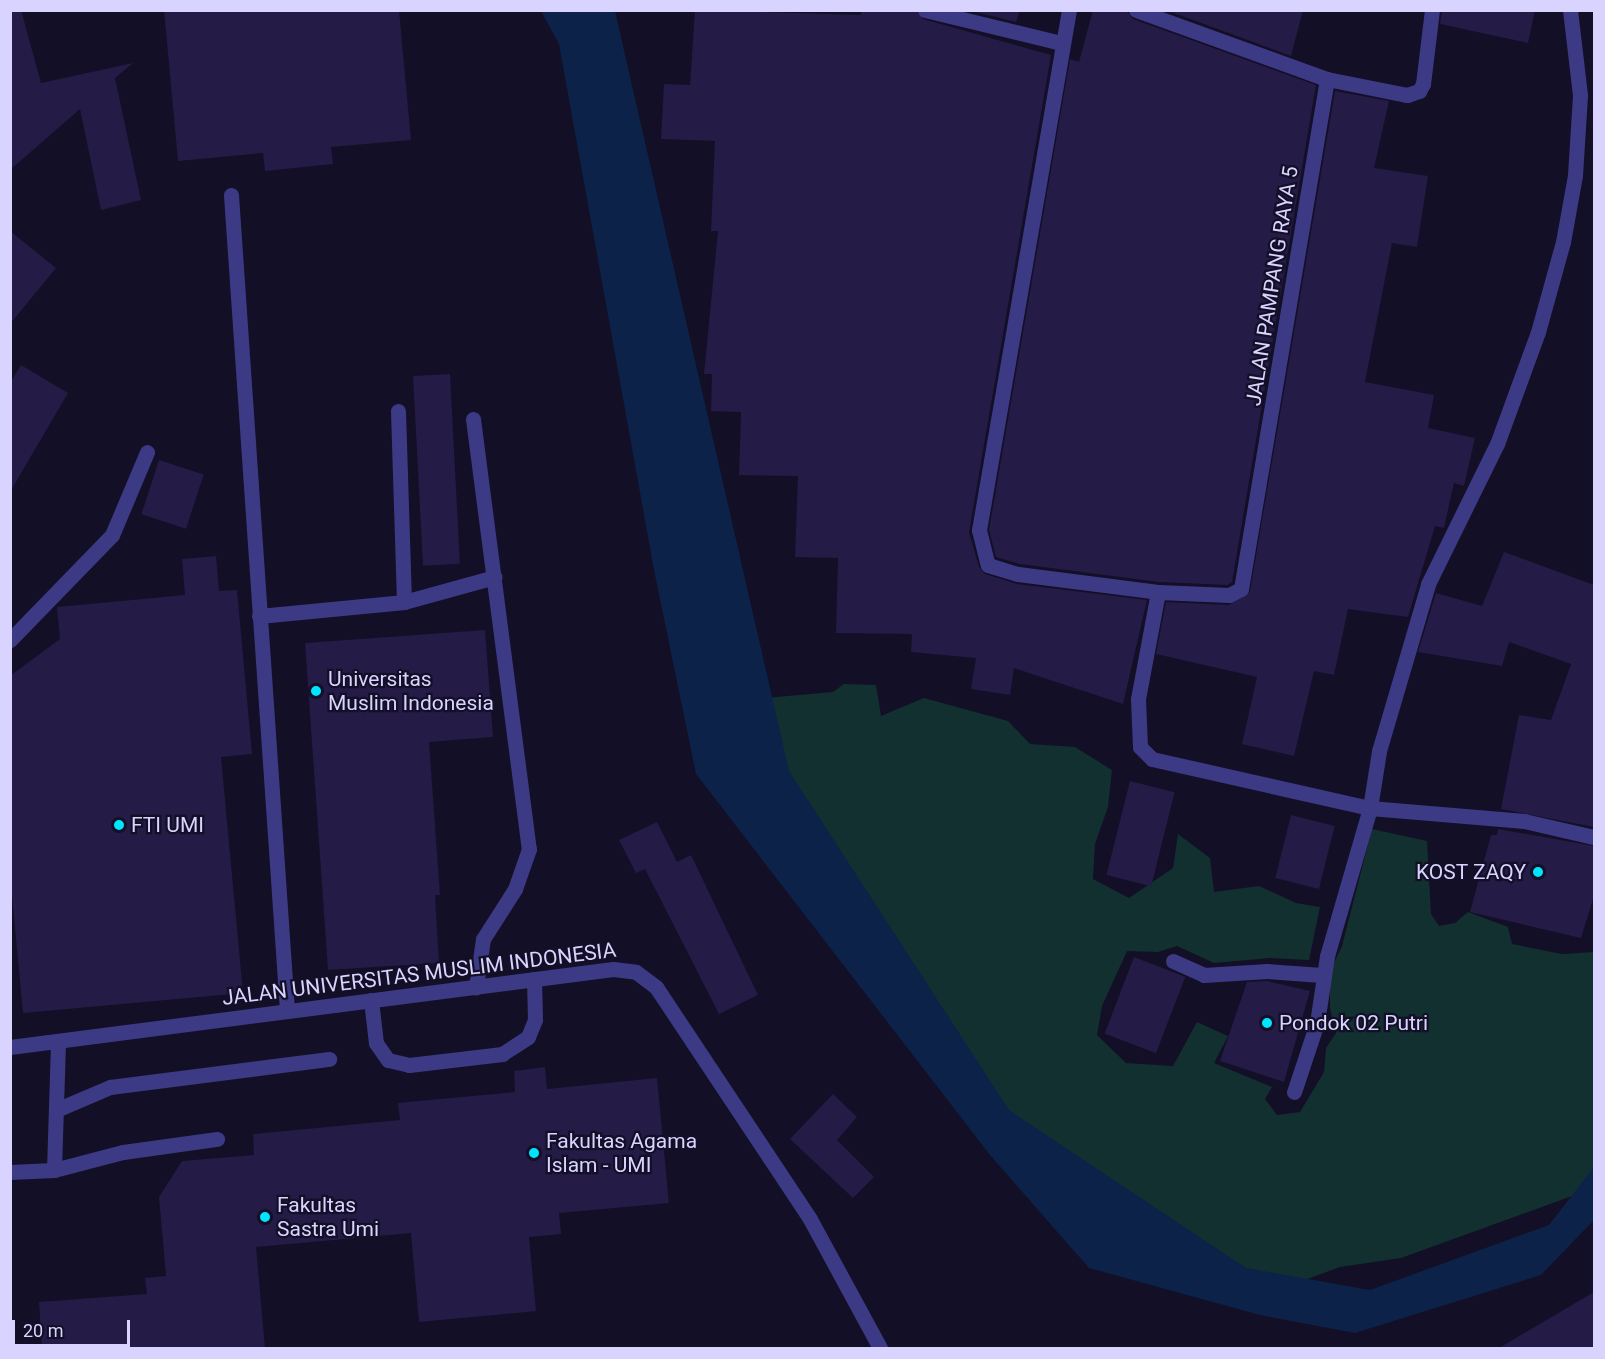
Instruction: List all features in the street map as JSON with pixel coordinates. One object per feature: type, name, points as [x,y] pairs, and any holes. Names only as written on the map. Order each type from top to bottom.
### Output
[{"type":"street","points":[[925,10],[1061,43]]},
{"type":"street","name":"JALAN PAMPANG RAYA 5","points":[[1069,10],[1061,43],[1025,287],[992,438],[981,550],[988,565],[1018,574],[1158,592],[1229,595],[1241,589],[1327,79]]},
{"type":"street","points":[[1136,10],[1327,79],[1400,94],[1419,91],[1432,10]]},
{"type":"street","points":[[1294,1092],[1317,1023],[1322,975],[1370,808],[1379,752],[1428,584],[1497,444],[1538,332],[1563,242],[1575,175],[1580,95],[1569,10]]},
{"type":"street","points":[[231,195],[287,1010]]},
{"type":"street","points":[[398,411],[404,602]]},
{"type":"street","points":[[473,419],[529,849],[515,889],[483,939],[476,987]]},
{"type":"street","points":[[10,640],[112,535],[147,452]]},
{"type":"street","points":[[259,616],[404,602],[495,577]]},
{"type":"street","points":[[1158,592],[1138,699],[1140,747],[1152,759],[1370,808],[1524,821],[1594,837]]},
{"type":"street","points":[[1173,961],[1204,975],[1295,971],[1322,975]]},
{"type":"street","name":"JALAN UNIVERSITAS MUSLIM INDONESIA","points":[[10,1047],[613,969],[636,972],[656,987],[810,1219],[880,1348]]},
{"type":"street","points":[[371,1000],[376,1043],[388,1060],[410,1065],[502,1054],[528,1037],[535,1020],[534,979]]},
{"type":"street","points":[[54,1170],[57,1041]]},
{"type":"street","points":[[56,1110],[110,1087],[329,1059]]},
{"type":"street","points":[[10,1172],[54,1170],[123,1152],[217,1139]]},
{"type":"green space","points":[[844,684],[876,685],[881,716],[924,698],[1008,721],[1030,744],[1075,747],[1112,770],[1108,807],[1095,844],[1093,879],[1129,898],[1173,868],[1178,834],[1210,858],[1214,892],[1259,886],[1296,903],[1320,907],[1309,960],[1270,958],[1214,963],[1177,946],[1158,952],[1127,951],[1102,1006],[1097,1035],[1126,1063],[1173,1066],[1197,1022],[1228,1036],[1214,1063],[1272,1087],[1265,1099],[1277,1115],[1300,1112],[1324,1072],[1326,1048],[1336,1033],[1330,1008],[1330,971],[1342,946],[1372,829],[1427,841],[1431,914],[1439,926],[1455,923],[1468,912],[1508,927],[1512,944],[1562,954],[1594,952],[1594,1188],[1401,1258],[1340,1267],[1264,1295],[1033,1156],[720,702],[833,692]]},
{"type":"water","points":[[541,11],[615,11],[789,771],[1009,1110],[1246,1268],[1370,1290],[1549,1225],[1594,1167],[1594,1220],[1541,1275],[1355,1333],[1260,1315],[1089,1268],[990,1155],[696,774],[654,570],[559,44]]},
{"type":"building","points":[[10,10],[21,10],[41,83],[133,63],[115,78],[141,200],[101,210],[80,109],[10,170]]},
{"type":"building","points":[[164,10],[399,10],[411,140],[331,147],[333,164],[265,171],[263,153],[178,161]]},
{"type":"building","points":[[695,10],[861,15],[862,10],[916,10],[923,19],[1051,55],[969,532],[979,567],[985,574],[1017,584],[1147,600],[1123,704],[1014,668],[1010,695],[971,689],[976,658],[911,652],[912,634],[836,633],[838,558],[795,557],[798,476],[739,475],[741,412],[711,411],[712,374],[704,374],[718,231],[711,231],[715,141],[661,139],[664,84],[690,85]]},
{"type":"building","points":[[968,10],[1020,10],[1016,22]]},
{"type":"building","points":[[1093,10],[1126,10],[1133,19],[1316,85],[1232,582],[1227,585],[1159,582],[1020,564],[996,557],[989,530],[1070,59],[1079,62]]},
{"type":"building","points":[[1166,10],[1303,10],[1291,56]]},
{"type":"building","points":[[1442,10],[1535,10],[1528,43],[1440,24]]},
{"type":"building","points":[[1335,91],[1389,101],[1374,168],[1428,176],[1417,247],[1392,243],[1365,382],[1434,395],[1428,428],[1475,438],[1464,486],[1454,483],[1444,528],[1435,526],[1408,617],[1348,609],[1334,675],[1314,671],[1294,756],[1242,744],[1257,677],[1156,654],[1166,602],[1229,605],[1250,591]]},
{"type":"building","points":[[10,231],[56,268],[10,324]]},
{"type":"building","points":[[21,365],[68,393],[10,492],[10,383]]},
{"type":"building","points":[[450,374],[460,564],[423,566],[413,376]]},
{"type":"building","points":[[159,460],[204,475],[186,529],[141,514]]},
{"type":"building","points":[[1504,552],[1594,585],[1594,827],[1501,809],[1519,715],[1551,720],[1571,664],[1509,642],[1502,666],[1418,652],[1436,593],[1482,606]]},
{"type":"building","points":[[216,556],[219,591],[237,590],[252,754],[221,757],[243,993],[23,1013],[10,875],[10,676],[60,639],[57,607],[185,595],[182,559]]},
{"type":"building","points":[[485,630],[493,737],[429,742],[440,895],[435,895],[439,963],[328,970],[305,643]]},
{"type":"building","points":[[1130,781],[1175,792],[1151,886],[1107,875]]},
{"type":"building","points":[[1291,815],[1335,826],[1319,889],[1275,878]]},
{"type":"building","points":[[657,822],[677,862],[691,855],[758,995],[719,1014],[645,869],[636,873],[619,840]]},
{"type":"building","name":"KOST ZAQY","points":[[1498,829],[1594,846],[1594,896],[1581,938],[1470,912],[1491,835],[1497,835]]},
{"type":"building","points":[[1134,957],[1185,977],[1156,1053],[1105,1034]]},
{"type":"building","name":"Pondok 02 Putri","points":[[1267,981],[1310,991],[1284,1082],[1220,1061],[1247,982]]},
{"type":"building","points":[[545,1067],[547,1089],[657,1078],[669,1203],[559,1213],[561,1234],[529,1237],[536,1311],[419,1322],[411,1233],[256,1247],[265,1348],[42,1348],[39,1302],[147,1294],[145,1278],[166,1276],[159,1197],[182,1161],[254,1155],[253,1134],[400,1120],[398,1103],[515,1092],[514,1071]]},
{"type":"building","points":[[833,1094],[857,1117],[837,1140],[874,1177],[853,1198],[790,1139]]},
{"type":"building","points":[[1594,1292],[1594,1348],[1499,1348]]},
{"type":"place","name":"Universitas Muslim Indonesia","points":[[316,691]]},
{"type":"place","name":"FTI UMI","points":[[119,825]]},
{"type":"place","name":"KOST ZAQY","points":[[1538,872]]},
{"type":"place","name":"Pondok 02 Putri","points":[[1267,1023]]},
{"type":"place","name":"Fakultas Agama Islam - UMI","points":[[534,1153]]},
{"type":"place","name":"Fakultas Sastra Umi","points":[[265,1217]]}]
